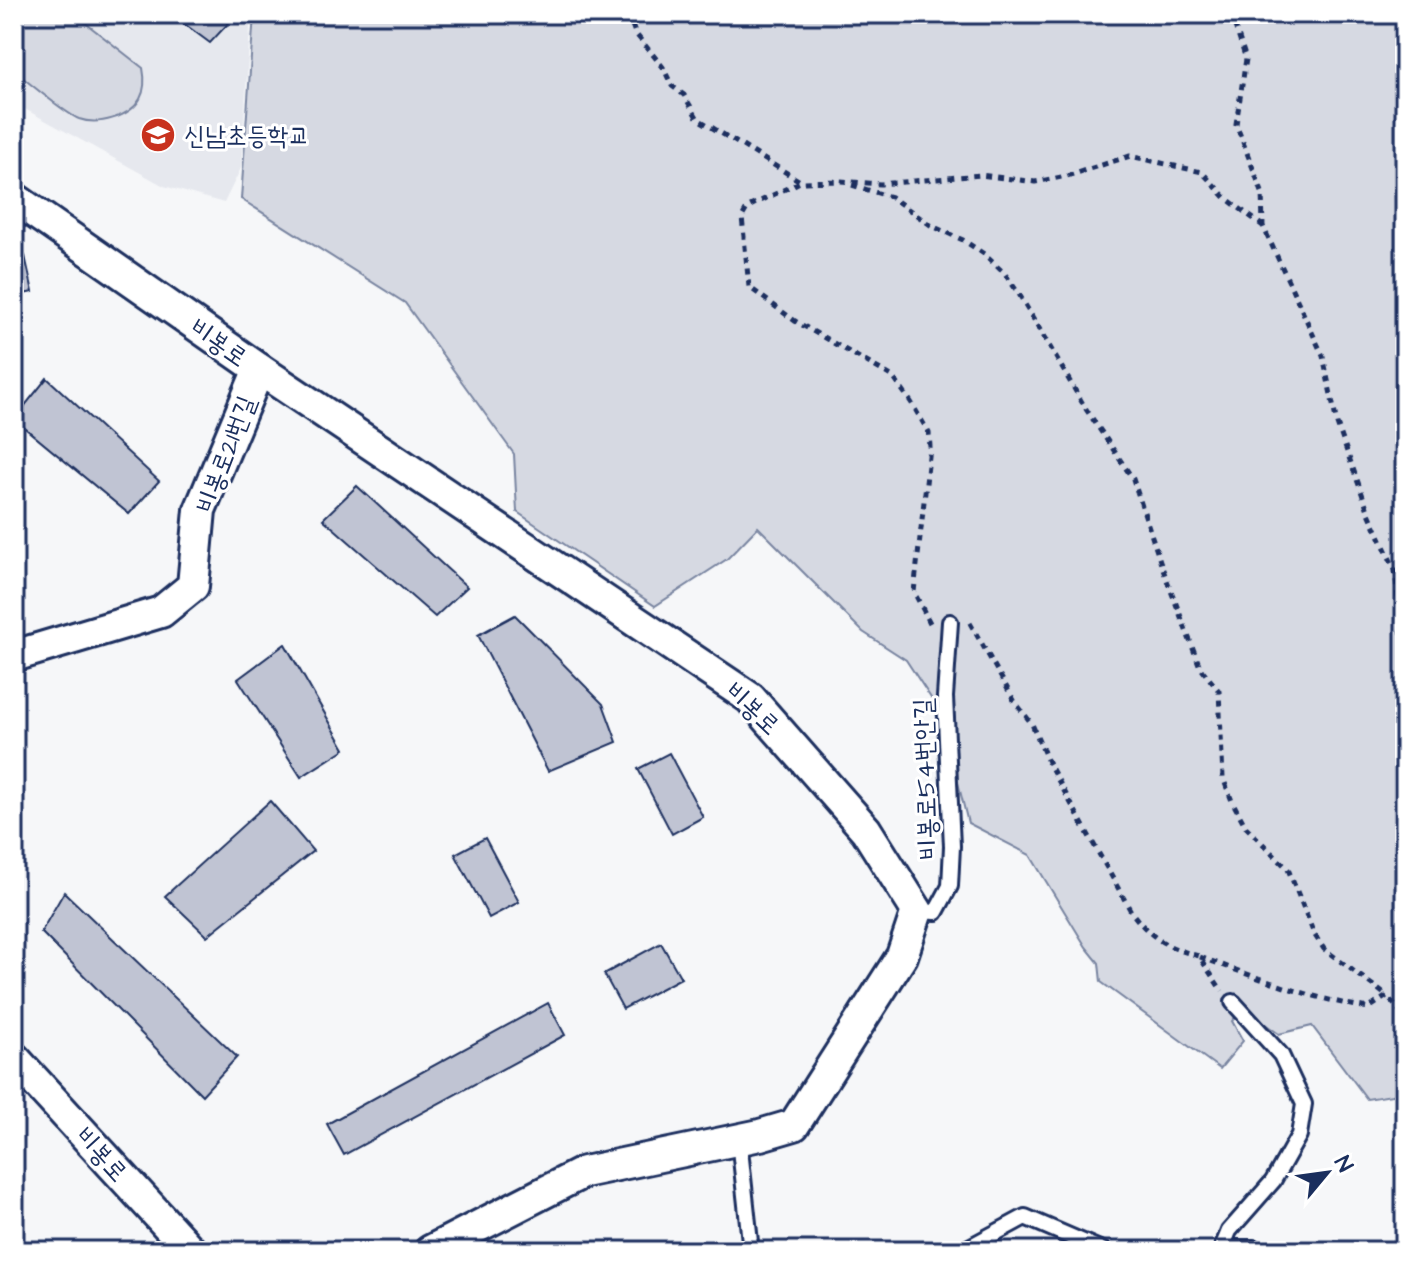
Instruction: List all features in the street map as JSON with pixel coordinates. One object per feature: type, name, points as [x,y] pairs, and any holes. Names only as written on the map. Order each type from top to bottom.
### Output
[{"type":"street","name":"비봉로","points":[[14,198],[259,369],[750,698],[866,830],[917,911]]},
{"type":"street","name":"비봉로21번길","points":[[14,656],[161,612],[193,586],[200,510],[259,369]]},
{"type":"street","points":[[430,1251],[584,1172],[739,1140],[794,1125],[902,956],[917,911]]},
{"type":"street","name":"비봉로","points":[[14,1058],[191,1251]]},
{"type":"lane","name":"비봉로54번안길","points":[[917,911],[936,912],[950,886],[952,846],[945,697],[950,622]]},
{"type":"lane","points":[[1219,1249],[1229,1231],[1273,1181],[1299,1135],[1304,1104],[1281,1055],[1233,1002]]},
{"type":"lane","points":[[739,1140],[751,1251]]},
{"type":"lane","points":[[962,1251],[1025,1217],[1104,1251]]},
{"type":"lane","points":[[1219,1249],[1254,1248]]},
{"type":"path","points":[[628,14],[635,33],[663,67],[672,86],[684,95],[698,119],[800,182]]},
{"type":"path","points":[[1231,14],[1246,59],[1236,124],[1262,192],[1263,226],[1323,356],[1337,424],[1369,513],[1395,570],[1405,662]]},
{"type":"path","points":[[946,656],[914,592],[929,433],[893,377],[795,321],[749,287],[742,217],[748,207],[800,182],[895,184],[980,175],[1035,182],[1067,176],[1130,156],[1202,172],[1226,198],[1263,226]]},
{"type":"path","points":[[840,181],[891,197],[932,226],[963,240],[995,264],[1019,294],[1086,409],[1133,479],[1200,667],[1219,691],[1223,778],[1232,801],[1246,827],[1288,869],[1314,934],[1324,949],[1387,996],[1405,1017]]},
{"type":"path","points":[[950,622],[963,615],[973,626],[1015,702],[1032,724],[1048,762],[1132,913],[1146,931],[1172,949],[1338,1003],[1369,1008],[1387,996]]},
{"type":"path","points":[[1199,956],[1220,989],[1233,1002]]},
{"type":"path","points":[[1384,1251],[1405,1233]]},
{"type":"path","points":[[1254,1248],[1302,1251]]},
{"type":"shaded area","name":"신남초등학교","points":[[14,14],[251,14],[241,168],[224,203],[164,186],[14,103]]},
{"type":"shaded area","points":[[14,14],[74,14],[143,68],[144,84],[140,99],[129,111],[104,120],[87,121],[65,111],[14,71]]},
{"type":"shaded area","points":[[254,14],[1405,14],[1405,1093],[1367,1099],[1312,1026],[1279,1034],[1243,1008],[1232,1021],[1243,1041],[1220,1069],[1101,982],[1099,963],[1030,855],[968,823],[949,746],[948,724],[906,660],[863,632],[758,527],[727,559],[655,606],[517,512],[514,454],[405,303],[241,199]]},
{"type":"building","points":[[171,14],[237,14],[210,43]]},
{"type":"building","points":[[25,256],[33,292],[14,296],[14,259]]},
{"type":"building","points":[[47,378],[159,481],[129,514],[14,419]]},
{"type":"building","points":[[357,486],[467,587],[435,617],[323,519]]},
{"type":"building","points":[[515,615],[603,704],[617,742],[548,771],[478,635]]},
{"type":"building","points":[[285,644],[345,749],[301,777],[238,679]]},
{"type":"building","points":[[669,753],[703,817],[672,834],[638,769]]},
{"type":"building","points":[[270,801],[313,851],[207,936],[165,896]]},
{"type":"building","points":[[485,838],[519,902],[489,918],[455,854]]},
{"type":"building","points":[[64,892],[237,1057],[202,1095],[41,932]]},
{"type":"building","points":[[661,943],[681,978],[623,1009],[604,974]]},
{"type":"building","points":[[548,1003],[565,1035],[344,1155],[327,1124]]},
{"type":"place","name":"신남초등학교","points":[[158,135]]}]
